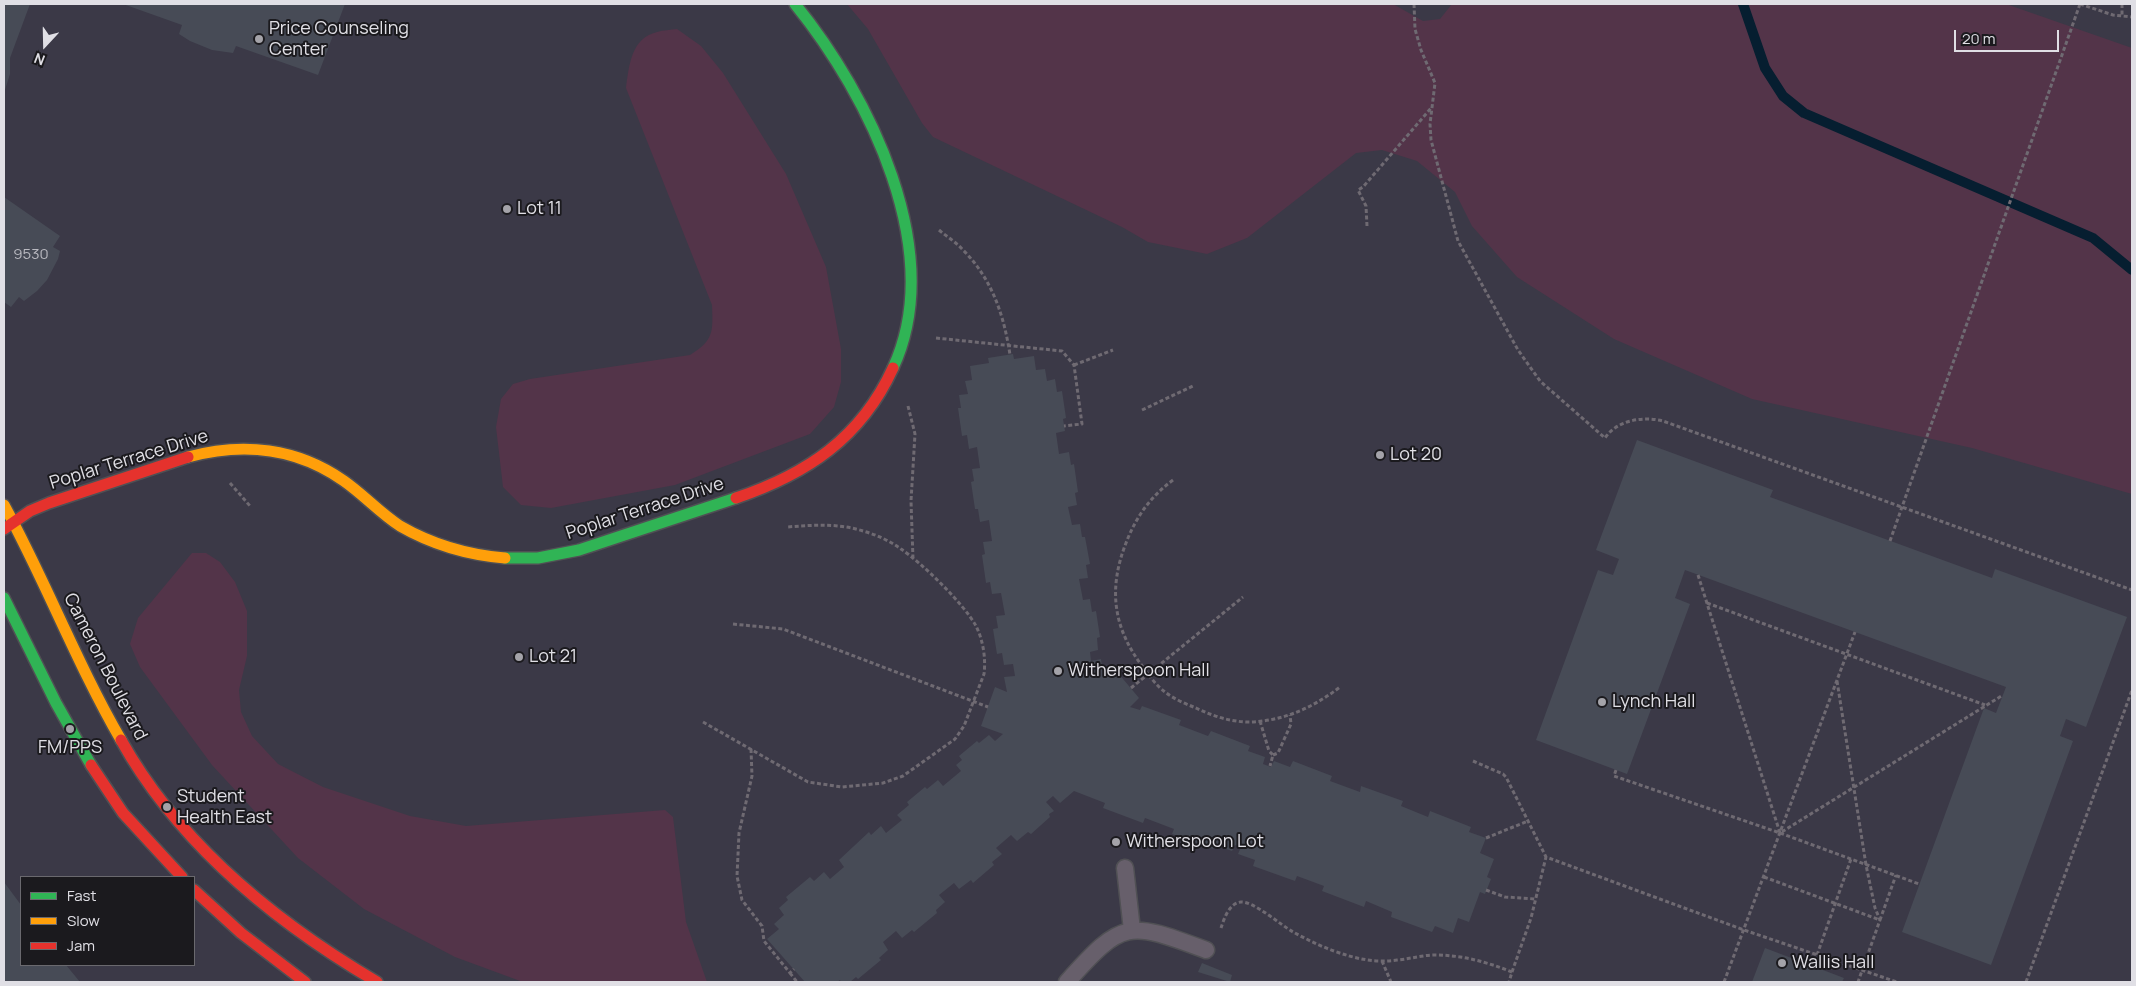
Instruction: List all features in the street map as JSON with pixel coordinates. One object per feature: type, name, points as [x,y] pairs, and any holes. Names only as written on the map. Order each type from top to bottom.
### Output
[{"type":"street","name":"Poplar Terrace Drive","points":[[9,525],[42,506],[175,461],[223,450],[251,448],[290,454],[315,464],[356,490],[384,515],[421,538],[474,554],[522,559],[541,558],[584,548],[754,492],[792,475],[827,453],[864,418],[884,386],[901,347],[906,329],[910,301],[910,282],[901,211],[881,145],[853,87],[830,48],[795,4]]},
{"type":"street","name":"Cameron Boulevard","points":[[4,505],[9,525],[99,702],[137,766],[176,819],[222,868],[279,918],[336,958],[377,982]]},
{"type":"street","points":[[4,598],[54,701],[101,780],[129,819],[181,876]]},
{"type":"street","points":[[195,891],[235,928],[305,982]]},
{"type":"lane","points":[[1125,868],[1132,930]]},
{"type":"lane","points":[[1067,982],[1109,939],[1132,930],[1146,930],[1168,935],[1206,950]]},
{"type":"path","points":[[1414,4],[1416,28],[1421,50],[1435,82],[1430,124],[1431,140],[1458,241],[1529,367],[1556,396],[1605,438],[1617,426],[1635,420],[1655,419],[1663,421],[2132,590]]},
{"type":"path","points":[[1890,541],[1919,454],[2079,4],[2100,12],[2132,17]]},
{"type":"path","points":[[2122,4],[2122,16]]},
{"type":"path","points":[[1367,226],[1366,206],[1358,190],[1370,180],[1433,106]]},
{"type":"path","points":[[937,228],[963,249],[986,278],[1000,309],[1010,355]]},
{"type":"path","points":[[931,338],[1062,351],[1074,365],[1082,424],[1064,426]]},
{"type":"path","points":[[1074,365],[1113,350]]},
{"type":"path","points":[[1142,410],[1193,386]]},
{"type":"path","points":[[906,400],[916,434],[911,501],[914,560]]},
{"type":"path","points":[[1173,480],[1153,497],[1136,520],[1124,547],[1117,571],[1115,596],[1120,628],[1130,651],[1148,674],[1170,695],[1212,715],[1237,722],[1260,721],[1290,715],[1316,704],[1340,687]]},
{"type":"path","points":[[230,483],[250,506]]},
{"type":"path","points":[[703,722],[751,748],[799,778],[813,783],[842,787],[883,783],[903,776],[955,739],[964,726],[985,665],[976,627],[964,608],[914,560],[890,542],[862,530],[829,525],[787,527]]},
{"type":"path","points":[[1698,574],[1780,833]]},
{"type":"path","points":[[1131,688],[1242,597]]},
{"type":"path","points":[[1707,603],[1986,706]]},
{"type":"path","points":[[733,624],[783,630],[988,707]]},
{"type":"path","points":[[1724,982],[1856,632]]},
{"type":"path","points":[[1837,681],[1866,864],[1875,908],[1880,920]]},
{"type":"path","points":[[2026,982],[2132,690]]},
{"type":"path","points":[[1780,833],[2003,695]]},
{"type":"path","points":[[1270,766],[1273,756],[1278,753],[1291,724],[1290,715]]},
{"type":"path","points":[[1260,721],[1269,750],[1273,756]]},
{"type":"path","points":[[751,748],[752,776],[737,845],[737,876],[742,900],[762,926],[764,941],[798,982]]},
{"type":"path","points":[[1473,761],[1504,774],[1546,858],[1536,899],[1509,982]]},
{"type":"path","points":[[1616,770],[1614,776],[1780,833],[1919,884]]},
{"type":"path","points":[[1486,838],[1528,821]]},
{"type":"path","points":[[1546,858],[1744,930],[1897,982]]},
{"type":"path","points":[[1817,955],[1851,859]]},
{"type":"path","points":[[1858,982],[1896,875]]},
{"type":"path","points":[[1764,878],[1880,920]]},
{"type":"path","points":[[1486,890],[1505,896],[1536,899]]},
{"type":"path","points":[[1218,934],[1228,911],[1238,902],[1242,902],[1248,903],[1292,932],[1331,950],[1366,961],[1448,955],[1479,960],[1512,972]]},
{"type":"path","points":[[1382,961],[1391,982]]},
{"type":"path","points":[[790,973],[794,969]]},
{"type":"shaded area","points":[[4,4],[2132,4],[2132,982],[4,982]]},
{"type":"shaded area","points":[[847,4],[1393,4],[1423,21],[1440,19],[1452,4],[2006,4],[2132,48],[2132,494],[1972,448],[1752,399],[1614,339],[1517,277],[1472,226],[1455,192],[1417,161],[1382,150],[1356,153],[1247,238],[1207,254],[1148,242],[1122,227],[933,137],[922,123],[868,29]]},
{"type":"shaded area","points":[[677,29],[701,46],[723,73],[786,174],[826,267],[841,349],[841,382],[834,407],[810,434],[675,485],[551,508],[521,505],[503,487],[496,427],[501,399],[513,384],[530,379],[690,355],[704,345],[712,329],[712,305],[626,88],[630,62],[642,40],[648,35],[657,32]]},
{"type":"shaded area","points":[[192,553],[206,553],[220,562],[235,582],[247,611],[247,656],[239,690],[241,712],[252,736],[278,764],[323,787],[410,816],[466,826],[665,810],[673,817],[686,922],[707,982],[523,982],[455,957],[364,909],[298,858],[212,765],[140,667],[130,644],[138,618]]},
{"type":"building","points":[[4,4],[30,4],[10,58],[10,74],[4,93]]},
{"type":"building","name":"Price Counseling Center","points":[[123,4],[345,4],[318,75],[236,46],[233,53],[212,50],[179,34],[182,25]]},
{"type":"building","points":[[4,197],[60,236],[53,247],[60,251],[58,259],[47,280],[24,301],[19,297],[11,307],[4,302]]},
{"type":"building","name":"Witherspoon Hall","points":[[1013,354],[1014,359],[1034,356],[1036,370],[1045,369],[1047,381],[1055,379],[1057,392],[1062,391],[1066,418],[1063,419],[1065,431],[1056,433],[1059,454],[1069,452],[1071,465],[1074,464],[1078,492],[1075,493],[1077,505],[1068,507],[1072,525],[1080,524],[1082,537],[1085,537],[1090,564],[1086,565],[1088,578],[1079,579],[1083,600],[1090,599],[1092,612],[1096,611],[1100,637],[1097,638],[1098,650],[1090,652],[1091,661],[1101,659],[1103,675],[1113,667],[1139,698],[1130,707],[1140,710],[1142,706],[1181,720],[1179,725],[1208,736],[1211,731],[1250,746],[1248,751],[1265,757],[1263,764],[1271,767],[1274,761],[1290,767],[1293,761],[1332,776],[1330,781],[1360,792],[1361,786],[1403,801],[1401,806],[1428,817],[1430,811],[1471,827],[1469,832],[1486,838],[1480,853],[1494,859],[1487,877],[1491,879],[1485,894],[1480,892],[1469,922],[1458,918],[1453,933],[1435,926],[1432,932],[1391,917],[1392,912],[1366,901],[1364,907],[1322,891],[1324,886],[1297,876],[1295,881],[1253,866],[1255,860],[1238,854],[1241,847],[1235,845],[1232,851],[1215,845],[1213,849],[1172,834],[1174,829],[1145,818],[1143,823],[1103,808],[1105,803],[1074,791],[1060,803],[1053,796],[1046,802],[1054,811],[1049,814],[1050,817],[1031,834],[1028,832],[1017,841],[1011,835],[996,848],[1002,854],[992,862],[994,865],[973,883],[971,880],[959,889],[954,883],[939,895],[945,902],[936,910],[937,913],[914,932],[912,930],[902,938],[896,931],[883,942],[888,950],[879,958],[881,960],[858,979],[856,977],[850,982],[841,982],[840,980],[837,982],[805,982],[767,939],[779,929],[774,924],[784,915],[779,908],[788,900],[786,897],[810,877],[814,881],[824,872],[830,879],[844,867],[839,860],[869,832],[871,835],[881,826],[886,833],[902,820],[897,815],[909,805],[907,802],[925,787],[927,789],[938,780],[943,786],[961,771],[956,765],[962,760],[959,756],[977,741],[979,743],[989,735],[995,741],[1003,734],[981,726],[995,687],[1007,692],[1004,677],[1015,676],[1013,664],[1004,665],[1002,653],[997,654],[993,629],[998,628],[996,616],[1005,615],[1001,593],[992,594],[990,582],[986,583],[982,555],[985,554],[983,542],[992,541],[989,520],[980,522],[978,509],[975,509],[971,482],[974,481],[972,469],[980,468],[977,447],[969,449],[967,435],[962,436],[958,408],[961,408],[959,395],[968,394],[965,381],[972,380],[970,366],[989,363],[988,358]]},
{"type":"building","name":"Lynch Hall","points":[[1637,440],[1773,490],[1770,497],[1992,578],[1995,569],[2127,617],[2086,727],[2066,719],[2060,736],[2073,741],[1991,965],[1902,932],[1984,708],[1996,713],[2006,687],[1685,570],[1675,598],[1690,604],[1627,774],[1536,740],[1598,570],[1613,575],[1619,559],[1596,550]]},
{"type":"building","points":[[4,882],[20,904],[20,966],[67,966],[80,982],[4,982]]},
{"type":"building","name":"Wallis Hall","points":[[1765,948],[1844,978],[1842,982],[1752,982]]},
{"type":"building","points":[[1202,963],[1232,975],[1230,982],[1198,972]]},
{"type":"waterway","points":[[1743,4],[1765,68],[1783,96],[1804,113],[2093,238],[2132,270]]},
{"type":"traffic: fast","points":[[795,4],[823,41],[849,83],[873,128],[892,176],[905,225],[911,275],[907,322],[893,368]]},
{"type":"traffic: fast","points":[[505,558],[538,558],[579,550],[736,498]]},
{"type":"traffic: fast","points":[[4,598],[56,703],[91,765]]},
{"type":"traffic: slow","points":[[188,457],[209,452],[249,449],[269,451],[308,461],[344,481],[393,521],[412,533],[464,552],[505,558]]},
{"type":"traffic: slow","points":[[4,505],[90,682],[121,740]]},
{"type":"traffic: jam","points":[[736,498],[786,477],[808,465],[829,450],[848,434],[865,414],[880,393],[893,368]]},
{"type":"traffic: jam","points":[[4,529],[30,511],[49,503],[188,457]]},
{"type":"traffic: jam","points":[[121,740],[144,778],[171,813],[232,878],[302,934],[377,982]]},
{"type":"traffic: jam","points":[[91,765],[123,813],[181,876]]},
{"type":"traffic: jam","points":[[195,891],[241,933],[305,982]]},
{"type":"place","name":"Price Counseling Center","points":[[259,39]]},
{"type":"place","name":"Lot 11","points":[[507,209]]},
{"type":"place","name":"Lot 20","points":[[1380,455]]},
{"type":"place","name":"Lot 21","points":[[519,657]]},
{"type":"place","name":"Witherspoon Hall","points":[[1058,671]]},
{"type":"place","name":"Lynch Hall","points":[[1602,702]]},
{"type":"place","name":"FM/PPS","points":[[70,729]]},
{"type":"place","name":"Student Health East","points":[[167,807]]},
{"type":"place","name":"Witherspoon Lot","points":[[1116,842]]},
{"type":"place","name":"Wallis Hall","points":[[1782,963]]}]
